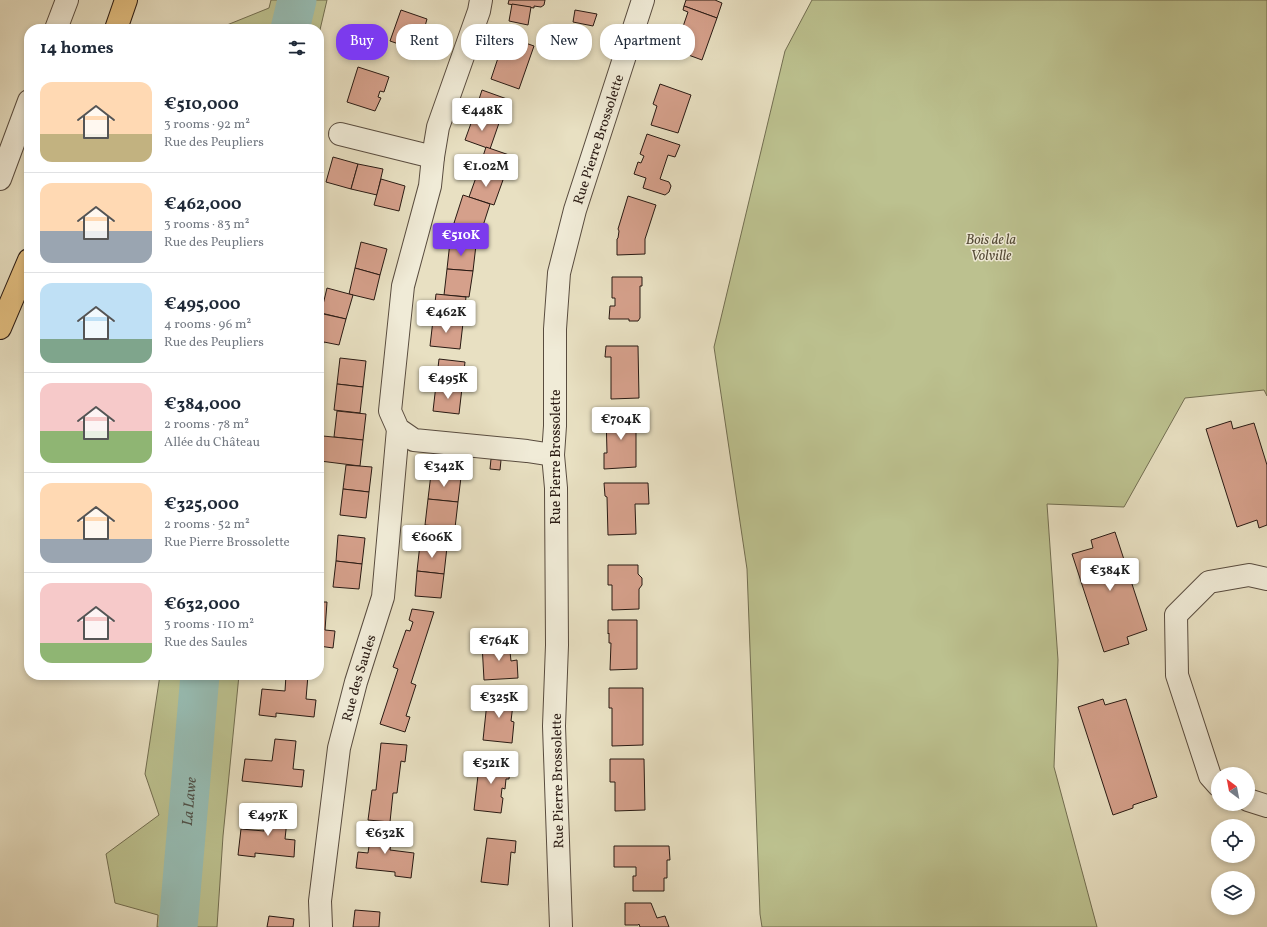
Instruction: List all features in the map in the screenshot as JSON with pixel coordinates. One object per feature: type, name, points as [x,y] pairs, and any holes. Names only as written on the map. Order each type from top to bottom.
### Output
[{"type":"main road","points":[[118,24],[126,0]]},
{"type":"main road","points":[[0,328],[24,272]]},
{"type":"street","points":[[58,24],[67,0]]},
{"type":"street","points":[[481,0],[479,11],[438,127],[430,186],[403,286],[390,411],[398,429],[414,440],[527,450],[553,455]]},
{"type":"street","name":"Rue Pierre Brossolette","points":[[560,927],[554,726],[557,637],[556,488],[553,455],[555,426],[555,329],[559,273],[575,210],[643,0]]},
{"type":"street","points":[[0,180],[24,115]]},
{"type":"street","points":[[340,134],[433,157]]},
{"type":"street","name":"Rue des Saules","points":[[321,927],[320,902],[339,748],[356,682],[383,597],[398,429]]},
{"type":"street","points":[[1211,777],[1177,675],[1176,615],[1209,582],[1248,575],[1267,579]]},
{"type":"street","points":[[1255,802],[1267,806]]},
{"type":"green space","points":[[271,0],[327,0],[321,24],[229,24],[269,8]]},
{"type":"green space","name":"Bois de la Volville","points":[[812,0],[1267,0],[1267,396],[1264,390],[1185,398],[1124,507],[1047,504],[1058,660],[1054,767],[1097,927],[762,927],[760,914],[747,569],[714,347],[785,51]]},
{"type":"green space","points":[[159,680],[239,680],[223,836],[217,927],[157,927],[158,915],[115,903],[106,854],[159,815],[145,774]]},
{"type":"building","points":[[509,0],[545,0],[544,5],[541,7],[534,6],[534,8],[508,4]]},
{"type":"building","points":[[686,0],[715,0],[722,3],[717,18],[684,6]]},
{"type":"building","points":[[512,4],[531,7],[528,25],[509,21]]},
{"type":"building","points":[[684,6],[717,18],[702,60],[695,57],[695,24],[684,24],[688,12],[683,10]]},
{"type":"building","points":[[401,10],[427,19],[426,24],[396,24]]},
{"type":"building","points":[[575,10],[597,14],[593,26],[592,24],[573,22]]},
{"type":"building","points":[[396,24],[396,43],[390,41]]},
{"type":"building","points":[[528,44],[534,46],[519,89],[491,79],[497,60],[528,60]]},
{"type":"building","points":[[358,67],[389,77],[384,92],[380,91],[378,97],[381,98],[375,111],[347,102]]},
{"type":"building","points":[[660,84],[691,95],[678,133],[651,125],[657,106],[653,104]]},
{"type":"building","points":[[482,90],[507,99],[499,123],[474,115]]},
{"type":"building","points":[[474,115],[499,123],[490,149],[465,140]]},
{"type":"building","points":[[647,134],[680,145],[675,157],[668,155],[660,179],[669,182],[671,186],[669,192],[665,195],[643,188],[646,178],[634,174],[638,162],[641,163],[644,156],[640,154]]},
{"type":"building","points":[[486,147],[512,156],[503,180],[478,172]]},
{"type":"building","points":[[333,157],[358,164],[351,189],[326,182]]},
{"type":"building","points":[[358,164],[383,169],[377,195],[351,189]]},
{"type":"building","points":[[478,172],[503,180],[494,205],[469,197]]},
{"type":"building","points":[[381,179],[405,186],[399,211],[374,205]]},
{"type":"building","points":[[463,195],[490,204],[481,232],[454,223]]},
{"type":"building","points":[[628,196],[656,205],[645,239],[645,254],[617,255],[618,229]]},
{"type":"building","points":[[361,242],[387,249],[380,275],[355,268]]},
{"type":"building","points":[[450,242],[476,245],[473,271],[447,269]]},
{"type":"building","points":[[355,268],[380,275],[374,300],[349,294]]},
{"type":"building","points":[[447,269],[473,271],[469,297],[444,295]]},
{"type":"building","points":[[612,277],[642,277],[642,286],[640,286],[640,318],[638,321],[629,321],[629,319],[609,319],[610,306],[615,306],[615,298],[612,298]]},
{"type":"building","points":[[327,288],[353,295],[346,319],[324,314],[324,300]]},
{"type":"building","points":[[436,294],[466,297],[463,323],[433,320]]},
{"type":"building","points":[[324,314],[346,319],[339,345],[324,342]]},
{"type":"building","points":[[433,320],[463,323],[460,349],[430,346]]},
{"type":"building","points":[[606,346],[638,346],[639,398],[611,399],[611,357],[605,357]]},
{"type":"building","points":[[340,358],[366,361],[363,387],[337,384]]},
{"type":"building","points":[[439,359],[465,362],[462,388],[436,385]]},
{"type":"building","points":[[337,384],[363,387],[360,413],[334,410]]},
{"type":"building","points":[[436,385],[462,388],[459,414],[433,411]]},
{"type":"building","points":[[337,411],[366,414],[363,440],[334,437]]},
{"type":"building","points":[[606,414],[636,414],[636,467],[604,469],[604,453],[607,453]]},
{"type":"building","points":[[1231,421],[1233,429],[1254,423],[1267,465],[1267,525],[1259,528],[1257,520],[1237,527],[1206,429]]},
{"type":"building","points":[[324,436],[363,440],[360,466],[324,462]]},
{"type":"building","points":[[491,459],[501,460],[500,470],[490,469]]},
{"type":"building","points":[[346,465],[372,467],[369,492],[343,489]]},
{"type":"building","points":[[431,474],[461,477],[458,502],[428,499]]},
{"type":"building","points":[[604,483],[648,483],[649,504],[635,504],[636,534],[608,535],[607,497],[605,496]]},
{"type":"building","points":[[343,489],[369,492],[366,518],[340,515]]},
{"type":"building","points":[[428,499],[458,502],[455,528],[425,525]]},
{"type":"building","points":[[1115,532],[1147,630],[1127,637],[1129,644],[1104,652],[1072,554],[1093,548],[1091,540]]},
{"type":"building","points":[[338,535],[365,538],[362,564],[336,561]]},
{"type":"building","points":[[420,544],[447,547],[444,574],[417,571]]},
{"type":"building","points":[[336,561],[362,564],[359,589],[333,587]]},
{"type":"building","points":[[608,565],[638,565],[638,574],[642,578],[642,585],[639,589],[639,609],[612,610],[612,585],[608,585]]},
{"type":"building","points":[[417,571],[444,574],[441,598],[415,596]]},
{"type":"building","points":[[324,602],[327,602],[325,630],[335,631],[333,648],[324,647]]},
{"type":"building","points":[[412,609],[434,612],[411,683],[416,685],[406,716],[410,717],[405,732],[380,724],[398,669],[393,667],[406,630],[410,631],[413,622],[409,620]]},
{"type":"building","points":[[608,620],[637,620],[637,669],[610,670],[611,643],[609,643]]},
{"type":"building","points":[[509,642],[511,661],[517,660],[518,678],[484,680],[482,644]]},
{"type":"building","points":[[286,680],[308,680],[306,699],[316,700],[314,717],[276,713],[276,717],[259,715],[262,689],[285,691]]},
{"type":"building","points":[[609,688],[643,688],[643,745],[612,746],[612,708],[609,708]]},
{"type":"building","points":[[488,693],[514,696],[511,721],[514,722],[512,743],[483,740]]},
{"type":"building","points":[[1103,699],[1105,705],[1126,699],[1157,797],[1133,805],[1133,808],[1113,815],[1078,707]]},
{"type":"building","points":[[275,739],[296,741],[293,769],[304,770],[302,787],[242,781],[245,759],[272,761]]},
{"type":"building","points":[[381,743],[407,745],[405,762],[401,761],[397,793],[393,793],[390,822],[368,820],[372,790],[376,790]]},
{"type":"building","points":[[480,758],[511,761],[509,779],[506,779],[505,789],[502,788],[501,797],[503,798],[501,813],[474,810]]},
{"type":"building","points":[[610,759],[644,759],[645,810],[615,811],[615,782],[610,782]]},
{"type":"building","points":[[266,809],[288,811],[285,839],[295,840],[294,857],[255,853],[255,857],[238,855],[241,829],[264,831]]},
{"type":"building","points":[[372,825],[393,827],[390,850],[414,853],[411,878],[395,876],[395,872],[356,868],[358,852],[368,853]]},
{"type":"building","points":[[487,838],[516,841],[515,853],[511,852],[508,885],[481,882]]},
{"type":"building","points":[[614,846],[669,846],[670,860],[667,860],[667,878],[664,878],[664,891],[633,891],[633,876],[636,876],[636,867],[614,867]]},
{"type":"building","points":[[625,903],[651,903],[657,918],[665,916],[669,927],[640,927],[639,924],[625,925]]},
{"type":"building","points":[[355,910],[380,912],[379,927],[353,927]]},
{"type":"building","points":[[269,916],[294,919],[293,927],[267,927]]},
{"type":"waterway","name":"La Lawe","points":[[291,24],[297,0]]},
{"type":"waterway","name":"La Lawe","points":[[178,927],[200,680]]}]
